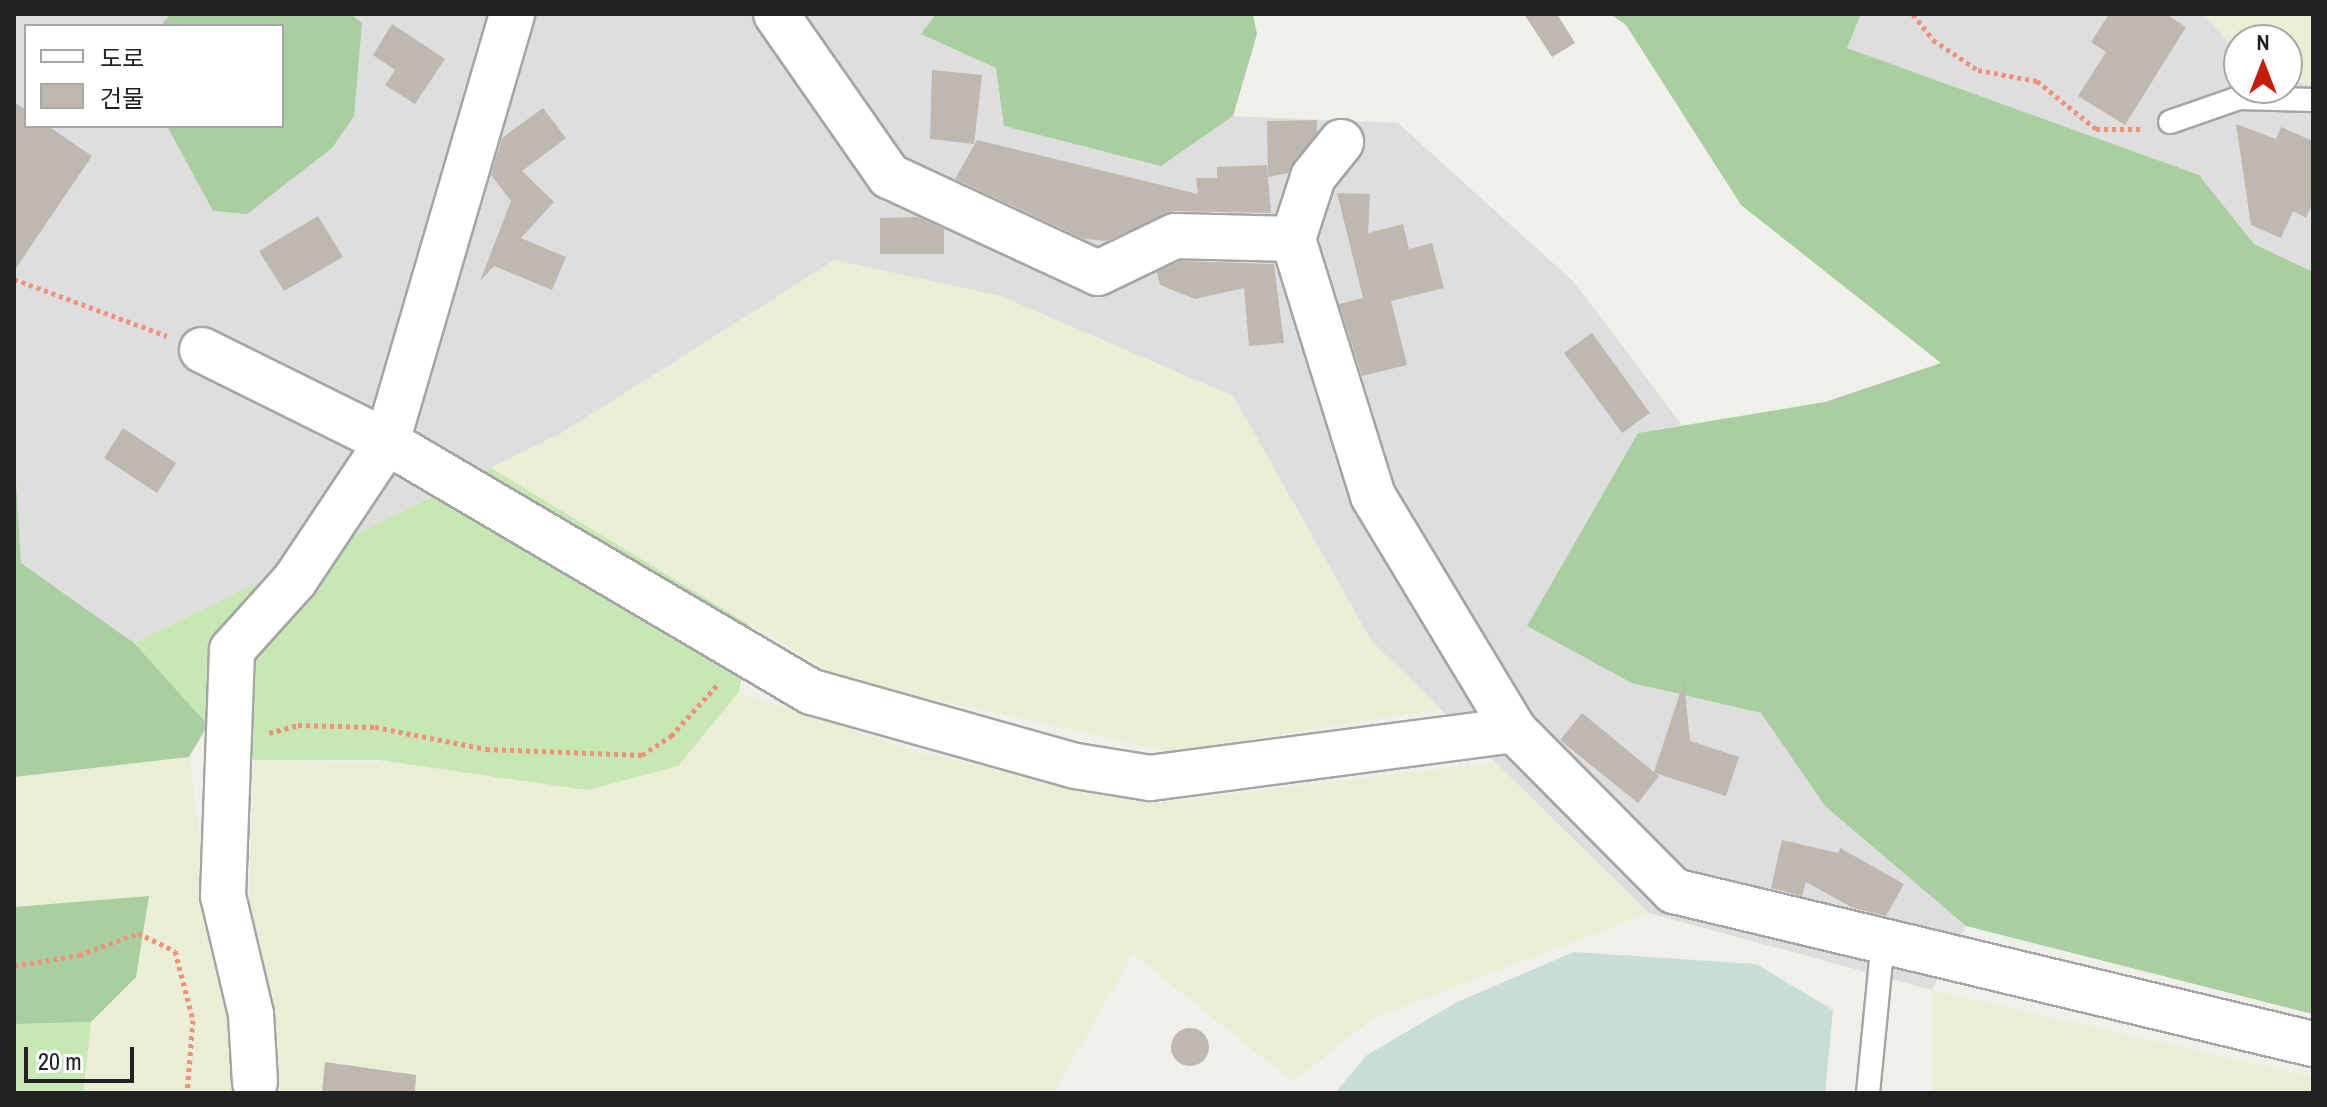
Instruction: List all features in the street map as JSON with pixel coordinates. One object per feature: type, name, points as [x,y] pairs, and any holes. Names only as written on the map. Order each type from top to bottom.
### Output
[{"type":"street","points":[[254,1087],[251,1014],[223,896],[226,744],[232,650],[295,580],[387,442],[512,14]]},
{"type":"street","points":[[776,14],[889,176],[1098,273],[1175,236],[1293,239]]},
{"type":"street","points":[[1341,142],[1313,177],[1293,239],[1373,496],[1514,730],[1674,891],[2313,1044]]},
{"type":"street","points":[[202,350],[387,442],[812,692],[1076,766],[1150,778],[1514,730]]},
{"type":"lane","points":[[2170,122],[2239,98],[2313,100]]},
{"type":"lane","points":[[1868,1093],[1883,941]]},
{"type":"path","points":[[1913,14],[1933,40],[1978,70],[2037,81],[2096,129],[2154,129],[2170,122]]},
{"type":"path","points":[[14,279],[202,350]]},
{"type":"path","points":[[226,744],[298,725],[375,727],[486,749],[642,755],[671,736],[746,653]]},
{"type":"path","points":[[14,966],[79,955],[138,933],[175,951],[193,1020],[187,1093]]},
{"type":"shaded area","points":[[14,14],[936,14],[922,34],[996,68],[1161,166],[1233,116],[1398,123],[1574,282],[1682,425],[1638,433],[1632,683],[1761,713],[1825,806],[1966,926],[1932,990],[1649,913],[1372,642],[1233,396],[835,260],[562,433],[134,643],[21,563],[14,448]]},
{"type":"shaded area","points":[[1861,14],[2204,14],[2223,36],[2223,104],[2303,104],[2303,83],[2313,86],[2313,272],[2254,244],[2199,175],[1847,48]]},
{"type":"green space","points":[[170,14],[351,14],[362,23],[354,116],[332,148],[247,214],[213,211],[168,128],[284,128],[284,24],[162,24]]},
{"type":"green space","points":[[936,14],[1253,14],[1257,34],[1233,116],[1161,166],[1004,126],[996,68],[921,34]]},
{"type":"green space","points":[[1610,14],[1861,14],[1847,48],[2199,175],[2254,244],[2313,272],[2313,1014],[1966,926],[1825,806],[1761,713],[1632,683],[1527,626],[1638,433],[1825,402],[1941,363],[1741,205],[1626,25]]},
{"type":"green space","points":[[2204,14],[2313,14],[2313,86],[2303,83],[2303,24],[2223,24],[2223,36]]},
{"type":"green space","points":[[835,260],[1001,296],[1233,396],[1372,642],[1441,709],[1171,752],[840,678],[491,468],[562,433]]},
{"type":"green space","points":[[14,448],[21,563],[134,643],[208,725],[189,757],[14,777]]},
{"type":"green space","points":[[491,468],[750,625],[739,692],[678,766],[587,790],[379,760],[254,760],[208,725],[134,643]]},
{"type":"green space","points":[[739,692],[918,752],[1157,803],[1495,762],[1649,913],[1373,1018],[1293,1082],[1133,954],[1053,1093],[83,1093],[91,1022],[136,977],[148,896],[14,907],[14,777],[189,757],[223,1006],[263,1016],[249,891],[254,760],[678,766]]},
{"type":"green space","points":[[149,896],[136,977],[91,1022],[14,1024],[14,907]]},
{"type":"green space","points":[[1574,952],[1756,964],[1833,1010],[1825,1093],[1335,1093],[1367,1055],[1457,1002]]},
{"type":"green space","points":[[1932,990],[2313,1077],[2313,1093],[1933,1093]]},
{"type":"green space","points":[[91,1022],[83,1093],[14,1093],[14,1024]]},
{"type":"building","points":[[1524,14],[1557,14],[1575,43],[1552,57]]},
{"type":"building","points":[[2109,14],[2166,14],[2186,27],[2125,125],[2078,96],[2106,52],[2091,42]]},
{"type":"building","points":[[392,24],[445,59],[415,104],[385,85],[395,70],[373,55]]},
{"type":"building","points":[[932,70],[982,75],[974,144],[930,139]]},
{"type":"building","points":[[14,102],[24,109],[24,128],[51,128],[92,156],[14,271]]},
{"type":"building","points":[[543,108],[566,138],[522,171],[554,202],[521,238],[566,257],[552,290],[494,266],[480,281],[511,201],[491,175],[502,138]]},
{"type":"building","points":[[1317,120],[1317,132],[1288,173],[1268,177],[1267,121]]},
{"type":"building","points":[[2236,124],[2276,139],[2281,127],[2313,141],[2313,202],[2306,218],[2293,211],[2281,238],[2251,225]]},
{"type":"building","points":[[977,140],[1198,194],[1196,178],[1217,178],[1217,167],[1267,165],[1271,213],[1175,211],[1106,241],[1084,239],[955,179]]},
{"type":"building","points":[[1337,193],[1370,194],[1368,233],[1403,224],[1409,249],[1432,243],[1444,288],[1391,301],[1407,365],[1362,376],[1339,304],[1363,298]]},
{"type":"building","points":[[318,216],[343,257],[284,291],[259,251]]},
{"type":"building","points":[[918,217],[944,229],[944,254],[880,254],[880,218]]},
{"type":"building","points":[[1180,261],[1274,264],[1284,343],[1249,346],[1244,288],[1195,299],[1160,285],[1157,272]]},
{"type":"building","points":[[1592,333],[1650,413],[1622,433],[1564,353]]},
{"type":"building","points":[[123,428],[176,463],[157,493],[104,458]]},
{"type":"building","points":[[1684,681],[1690,741],[1739,757],[1726,796],[1655,773],[1659,776],[1638,803],[1560,740],[1582,713],[1654,772]]},
{"type":"building","points":[[1782,840],[1838,853],[1840,848],[1904,884],[1886,916],[1853,908],[1806,882],[1802,896],[1771,888]]},
{"type":"building","points":[[1190,1028],[1203,1034],[1209,1047],[1203,1060],[1190,1066],[1177,1060],[1171,1047],[1177,1034]]},
{"type":"building","points":[[325,1062],[416,1075],[415,1093],[322,1093]]}]
